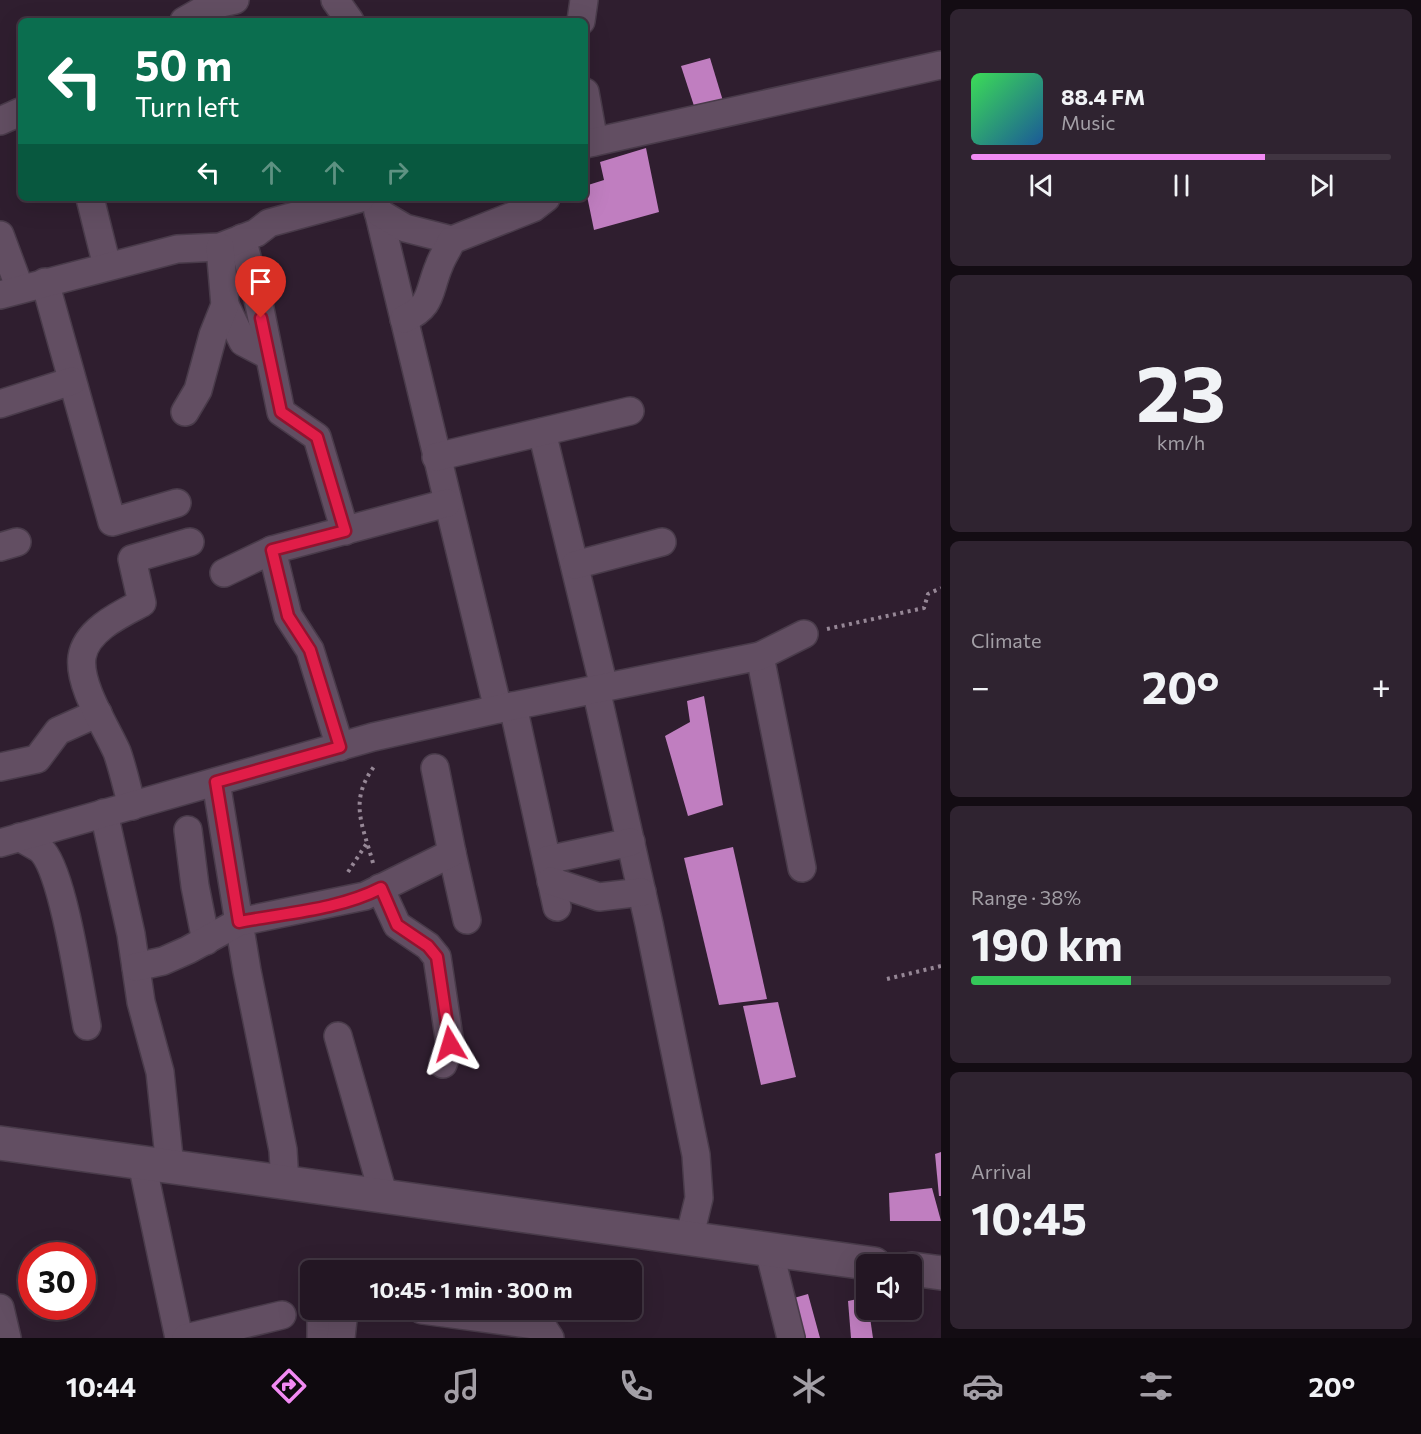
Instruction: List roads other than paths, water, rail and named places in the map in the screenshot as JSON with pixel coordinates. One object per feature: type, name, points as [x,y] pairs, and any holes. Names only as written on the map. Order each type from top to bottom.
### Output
[{"type":"street","points":[[335,0],[348,18]]},
{"type":"street","points":[[581,18],[584,0]]},
{"type":"street","points":[[189,18],[212,5],[229,1]]},
{"type":"street","points":[[588,123],[590,143],[941,65]]},
{"type":"street","points":[[91,201],[107,266]]},
{"type":"street","points":[[21,288],[177,249],[231,242],[269,223],[371,203],[405,228],[452,240],[533,208],[542,201]]},
{"type":"street","points":[[371,203],[404,319],[447,503],[506,707],[552,883]]},
{"type":"street","points":[[0,235],[21,288],[72,381],[112,522],[177,503]]},
{"type":"street","points":[[404,319],[417,313],[429,299],[438,266],[452,240]]},
{"type":"street","points":[[185,412],[198,390],[213,334],[225,305],[231,242]]},
{"type":"street","points":[[231,242],[258,299],[281,412],[317,437],[345,531]]},
{"type":"street","points":[[225,305],[243,342],[268,355]]},
{"type":"street","points":[[0,404],[72,381]]},
{"type":"street","points":[[436,457],[630,411]]},
{"type":"street","points":[[542,432],[575,565],[700,1177],[699,1198],[689,1239]]},
{"type":"street","points":[[280,586],[236,567],[272,550],[447,503]]},
{"type":"street","points":[[132,806],[117,752],[98,713],[85,678],[82,656],[95,633],[112,619],[142,603],[132,559],[190,542]]},
{"type":"street","points":[[575,565],[662,542]]},
{"type":"street","points":[[272,550],[288,616],[310,650],[340,747]]},
{"type":"street","points":[[10,840],[399,731],[760,656],[804,634]]},
{"type":"street","points":[[760,656],[802,868]]},
{"type":"street","points":[[0,767],[37,759],[58,731],[98,713]]},
{"type":"street","points":[[435,768],[467,920]]},
{"type":"street","points":[[216,782],[239,922],[283,1150],[285,1183]]},
{"type":"street","points":[[104,813],[136,967],[141,1002],[160,1072],[156,1165],[179,1338]]},
{"type":"street","points":[[188,830],[195,886],[206,940]]},
{"type":"street","points":[[10,840],[43,852],[51,870],[70,939],[87,1026]]},
{"type":"street","points":[[552,883],[631,842]]},
{"type":"street","points":[[136,967],[163,961],[239,922],[365,896],[453,853]]},
{"type":"street","points":[[552,883],[599,897],[642,892]]},
{"type":"street","points":[[381,888],[397,925],[428,946],[437,957],[450,1044],[443,1064]]},
{"type":"street","points":[[338,1036],[384,1197]]},
{"type":"street","points":[[0,1143],[856,1262]]},
{"type":"street","points":[[769,1250],[791,1338]]},
{"type":"street","points":[[922,1270],[941,1273]]},
{"type":"street","points":[[0,1308],[8,1338]]},
{"type":"street","points":[[186,1338],[282,1315]]},
{"type":"street","points":[[321,1320],[321,1338]]},
{"type":"street","points":[[341,1338],[342,1320]]},
{"type":"street","points":[[497,1320],[542,1326],[550,1338]]}]
